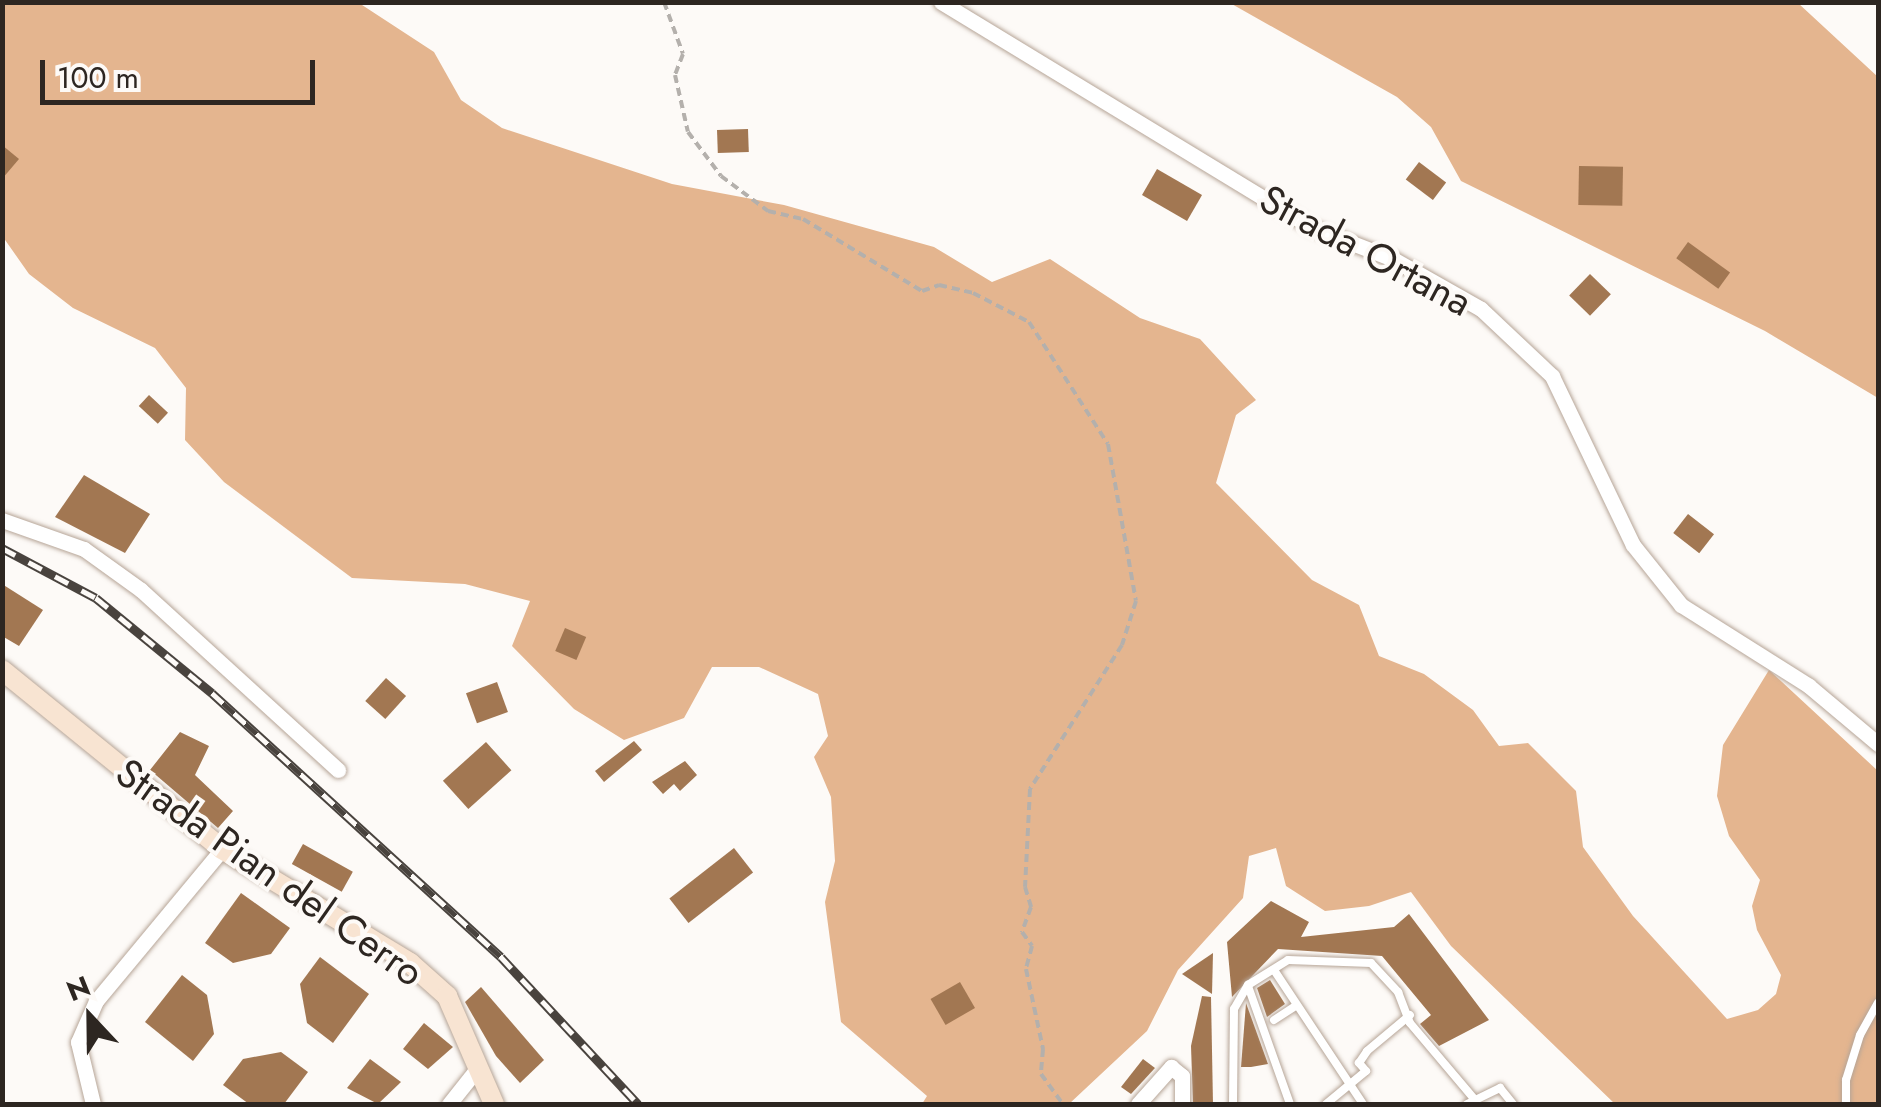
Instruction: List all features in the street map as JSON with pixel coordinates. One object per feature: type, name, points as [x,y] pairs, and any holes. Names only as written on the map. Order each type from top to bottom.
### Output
[{"type":"street","name":"Strada Ortana","points":[[941,2],[1311,227],[1393,258],[1482,310],[1552,376],[1633,545],[1681,604],[1810,686],[1878,744]]},
{"type":"street","points":[[2,520],[84,550],[141,590],[338,770]]},
{"type":"street","name":"Strada Pian del Cerro","points":[[2,670],[148,796],[222,849],[410,963],[447,996],[466,1028],[476,1070],[494,1104]]},
{"type":"street","points":[[93,1104],[78,1042],[96,1001],[222,849]]},
{"type":"street","points":[[1138,1104],[1171,1067],[1182,1076],[1182,1104]]},
{"type":"street","points":[[449,1104],[476,1070]]},
{"type":"lane","points":[[1233,1104],[1230,1030],[1248,985],[1288,960],[1372,963],[1471,1102],[1500,1088],[1514,1104]]},
{"type":"lane","points":[[1274,970],[1294,1007],[1363,1104]]},
{"type":"lane","points":[[1248,985],[1267,1023],[1290,1104]]},
{"type":"lane","points":[[1846,1104],[1846,1080],[1860,1035],[1878,1003]]},
{"type":"lane","points":[[1267,1023],[1294,1007]]},
{"type":"lane","points":[[1326,1104],[1366,1071],[1359,1063],[1367,1050],[1410,1016]]},
{"type":"path","points":[[664,2],[682,54],[675,75],[680,108],[688,132],[721,176],[768,211],[804,218],[922,292],[938,286],[972,293],[1029,322],[1108,444],[1136,601],[1122,645],[1030,790],[1024,887],[1032,907],[1022,932],[1032,946],[1026,969],[1043,1048],[1040,1074],[1063,1104]]},
{"type":"shaded area","points":[[2,3],[359,3],[434,52],[461,100],[502,128],[672,184],[784,205],[934,247],[992,282],[1050,259],[1140,318],[1200,339],[1256,400],[1236,415],[1216,483],[1312,580],[1359,605],[1379,656],[1424,674],[1473,710],[1499,746],[1528,743],[1576,791],[1583,847],[1633,916],[1727,1019],[1758,1010],[1776,994],[1781,975],[1757,930],[1752,906],[1760,880],[1729,836],[1717,796],[1723,745],[1769,670],[1878,771],[1878,1104],[1615,1104],[1451,946],[1411,892],[1369,906],[1325,911],[1286,886],[1276,848],[1249,856],[1243,898],[1178,970],[1147,1031],[1069,1104],[922,1104],[927,1096],[841,1022],[825,902],[835,861],[831,797],[814,757],[828,736],[818,694],[759,667],[712,667],[684,718],[624,740],[574,709],[512,646],[530,601],[465,584],[352,578],[224,482],[185,440],[186,388],[155,348],[73,308],[29,274],[3,237]]},
{"type":"shaded area","points":[[1230,3],[1798,3],[1878,77],[1878,398],[1765,331],[1461,181],[1431,127],[1397,97]]},
{"type":"building","points":[[748,129],[749,152],[718,153],[717,130]]},
{"type":"building","points":[[2,145],[19,159],[2,179]]},
{"type":"building","points":[[1419,162],[1446,182],[1433,200],[1406,180]]},
{"type":"building","points":[[1579,166],[1623,167],[1622,206],[1578,205]]},
{"type":"building","points":[[1157,169],[1202,195],[1187,221],[1142,195]]},
{"type":"building","points":[[1688,242],[1730,273],[1718,289],[1676,258]]},
{"type":"building","points":[[1590,274],[1611,294],[1590,316],[1569,296]]},
{"type":"building","points":[[149,395],[168,413],[158,424],[139,406]]},
{"type":"building","points":[[84,475],[150,514],[125,553],[55,517]]},
{"type":"building","points":[[1688,514],[1714,534],[1699,553],[1673,533]]},
{"type":"building","points":[[2,584],[43,610],[19,646],[2,636]]},
{"type":"building","points":[[565,628],[586,637],[576,660],[555,651]]},
{"type":"building","points":[[386,678],[406,696],[385,719],[365,701]]},
{"type":"building","points":[[497,682],[508,712],[477,723],[466,693]]},
{"type":"building","points":[[180,732],[209,746],[195,775],[233,811],[218,828],[150,770]]},
{"type":"building","points":[[634,741],[642,750],[604,782],[595,771]]},
{"type":"building","points":[[486,742],[511,770],[468,809],[443,781]]},
{"type":"building","points":[[685,761],[697,775],[680,791],[674,784],[663,794],[652,782]]},
{"type":"building","points":[[303,844],[353,872],[342,892],[292,864]]},
{"type":"building","points":[[734,848],[753,872],[688,923],[669,898]]},
{"type":"building","points":[[241,893],[290,928],[271,954],[233,963],[205,943]]},
{"type":"building","points":[[1271,901],[1309,922],[1301,937],[1394,927],[1409,914],[1489,1020],[1439,1046],[1420,1024],[1431,1015],[1382,956],[1278,949],[1232,997],[1227,942]]},
{"type":"building","points":[[1213,953],[1212,994],[1182,974]]},
{"type":"building","points":[[320,957],[369,994],[333,1043],[307,1023],[300,984]]},
{"type":"building","points":[[182,975],[207,995],[214,1034],[193,1061],[145,1022]]},
{"type":"building","points":[[1270,980],[1285,1004],[1267,1017],[1257,988]]},
{"type":"building","points":[[960,982],[975,1008],[946,1025],[931,999]]},
{"type":"building","points":[[481,987],[544,1060],[520,1083],[496,1056],[465,1002]]},
{"type":"building","points":[[1202,996],[1211,997],[1213,1104],[1193,1104],[1191,1046]]},
{"type":"building","points":[[1246,1003],[1268,1064],[1241,1067]]},
{"type":"building","points":[[424,1023],[453,1047],[428,1069],[403,1049]]},
{"type":"building","points":[[281,1052],[308,1072],[284,1104],[249,1104],[223,1085],[243,1059]]},
{"type":"building","points":[[370,1059],[401,1082],[378,1104],[347,1088]]},
{"type":"building","points":[[1143,1059],[1155,1068],[1131,1094],[1121,1087]]},
{"type":"railway","points":[[2,548],[96,598],[212,693],[501,957],[638,1104]]}]
